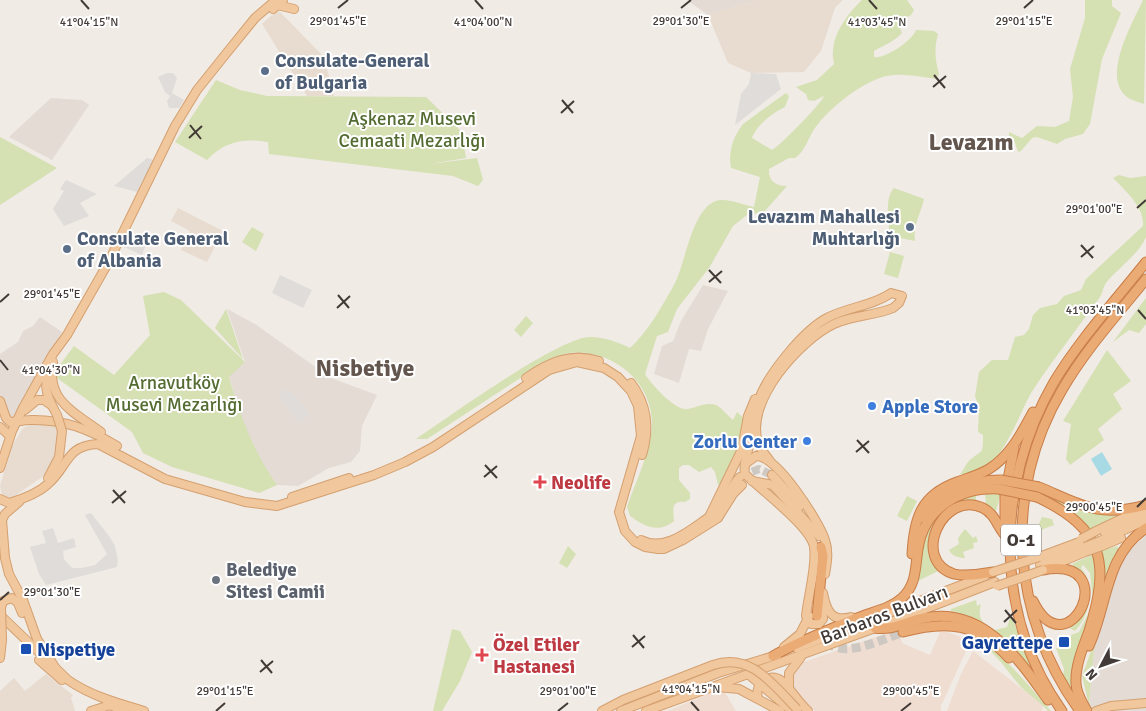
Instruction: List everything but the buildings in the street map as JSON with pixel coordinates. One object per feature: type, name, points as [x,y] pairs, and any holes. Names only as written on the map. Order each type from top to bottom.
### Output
[{"type":"highway","name":"O-1","points":[[1062,711],[1038,671],[1025,640],[1011,581],[1012,510],[1017,474],[1032,428],[1061,372],[1146,262]]},
{"type":"highway","name":"O-1","points":[[1080,711],[1045,652],[1026,590],[1021,529],[1026,481],[1046,420],[1076,368],[1146,278]]},
{"type":"highway","points":[[913,584],[912,543],[915,523],[930,498],[948,486],[988,470],[1002,459],[1017,441],[1038,403],[1061,372]]},
{"type":"highway","points":[[1011,581],[1005,535],[1005,495],[1017,441]]},
{"type":"highway","points":[[912,543],[918,525],[926,513],[946,493],[970,484],[1000,485],[1038,492],[1093,510],[1122,510],[1146,506]]},
{"type":"highway","points":[[773,656],[808,638],[898,601],[913,584],[920,538],[937,512],[956,496],[964,492],[1000,485]]},
{"type":"highway","points":[[1038,492],[1064,510],[1078,523],[1091,540],[1100,561],[1100,586],[1079,664],[1077,689],[1087,711]]},
{"type":"highway","points":[[993,572],[963,575],[945,569],[933,553],[934,535],[941,520],[950,511],[969,505],[981,507],[990,512],[1005,535]]},
{"type":"highway","points":[[1079,664],[1100,620],[1116,561],[1131,539],[1146,527]]},
{"type":"highway","points":[[816,616],[823,556],[821,547]]},
{"type":"highway","points":[[1026,590],[1039,612],[1049,620],[1058,623],[1068,622],[1079,614],[1084,605],[1086,596],[1077,576],[1059,568],[1040,564]]},
{"type":"highway","points":[[875,628],[892,628],[932,617],[970,622],[991,633],[1004,643],[1057,711]]},
{"type":"highway","points":[[903,632],[945,624],[971,630],[994,643],[1040,688]]},
{"type":"main road","points":[[39,490],[56,466],[61,449],[62,431],[57,415],[47,395],[46,384],[60,346],[138,207],[140,196],[172,136],[201,93],[206,81],[248,28],[278,1],[294,9],[287,0]]},
{"type":"main road","points":[[889,295],[895,299],[897,306]]},
{"type":"main road","points":[[709,517],[742,449],[751,405],[760,389],[798,342],[816,325],[836,313],[889,295],[902,296],[897,306],[882,312],[862,315],[833,324],[806,342],[787,364],[767,393],[758,417],[757,441],[770,461],[808,507],[825,540],[828,554],[821,621],[814,624],[806,618]]},
{"type":"main road","points":[[0,468],[16,422],[53,354],[60,346]]},
{"type":"main road","points":[[0,401],[8,422],[58,421],[82,428],[161,472],[176,478],[250,499],[278,500],[394,461],[442,436],[547,365],[562,359],[588,358],[608,365],[622,374],[635,388],[643,405],[647,421],[646,440],[625,510],[630,529],[644,542],[664,544],[709,517],[718,510],[732,486],[741,481],[718,518],[683,540],[664,549],[645,547],[634,542],[625,531],[620,512],[641,436],[638,406],[625,384],[610,372],[595,365],[577,362],[548,370],[442,441],[405,462],[365,478],[283,504],[255,505],[166,479],[98,444],[86,445],[76,450],[51,482],[20,500],[5,514],[2,520],[9,574],[37,639],[56,669]]},
{"type":"main road","points":[[53,362],[52,384],[59,400],[124,451]]},
{"type":"main road","points":[[768,381],[756,408],[745,464],[745,474],[801,526],[812,542],[814,555],[806,618],[800,634],[773,656]]},
{"type":"main road","points":[[21,413],[37,400],[44,400],[52,406]]},
{"type":"main road","points":[[7,445],[23,426],[34,420]]},
{"type":"main road","points":[[0,427],[10,436]]},
{"type":"main road","points":[[745,464],[759,456],[770,461]]},
{"type":"main road","points":[[772,475],[820,529]]},
{"type":"main road","points":[[752,481],[768,483],[777,488],[818,533],[821,540],[810,614],[806,618]]},
{"type":"main road","points":[[768,488],[815,535],[821,547]]},
{"type":"main road","points":[[0,499],[6,503],[20,500]]},
{"type":"main road","points":[[1099,538],[1146,506]]},
{"type":"main road","name":"Barbaros Bulvarı","points":[[1099,538],[1146,514]]},
{"type":"main road","name":"Barbaros Bulvarı","points":[[646,711],[980,588],[996,584],[1099,538],[1146,520]]},
{"type":"main road","points":[[1083,545],[1099,538],[1146,527]]},
{"type":"main road","name":"Barbaros Bulvarı","points":[[621,711],[718,673],[773,656],[993,572],[1040,564],[1069,546],[1083,545]]},
{"type":"main road","points":[[823,592],[827,611],[837,618],[844,619],[875,612]]},
{"type":"main road","points":[[0,658],[2,640],[0,608],[3,601],[9,598],[16,600],[33,641],[56,669]]},
{"type":"main road","points":[[0,608],[56,669],[91,697],[102,698],[144,711]]},
{"type":"main road","points":[[0,622],[54,674],[79,693],[125,711]]},
{"type":"main road","points":[[792,696],[788,684],[788,676],[802,655]]},
{"type":"main road","points":[[602,711],[623,700],[713,665],[733,661],[751,666],[762,674],[796,710]]},
{"type":"main road","points":[[748,674],[796,710]]},
{"type":"main road","points":[[758,698],[757,690],[760,683],[769,678],[776,678],[784,684],[792,696],[808,711]]},
{"type":"main road","points":[[708,688],[732,687],[758,698],[780,711]]},
{"type":"main road","points":[[86,711],[91,697]]},
{"type":"main road","points":[[1096,711],[1104,708],[1146,703]]},
{"type":"main road","points":[[91,711],[110,705]]},
{"type":"shaded area","points":[[687,0],[756,0],[708,15]]},
{"type":"shaded area","points":[[756,0],[843,0],[835,8],[821,51],[804,72],[751,73],[728,63],[708,15]]},
{"type":"shaded area","points":[[280,12],[324,57],[334,96],[307,96],[262,24],[273,14]]},
{"type":"shaded area","points":[[167,73],[173,73],[177,78],[172,93],[184,100],[179,108],[169,108],[167,101],[170,96],[165,92],[158,77]]},
{"type":"shaded area","points":[[751,73],[776,74],[781,89],[735,125],[741,94],[749,84]]},
{"type":"shaded area","points":[[51,98],[82,100],[89,105],[52,160],[9,137]]},
{"type":"shaded area","points":[[147,158],[154,160],[137,192],[114,186]]},
{"type":"shaded area","points":[[66,180],[97,194],[80,203],[89,216],[64,226],[53,209],[64,191],[60,189]]},
{"type":"shaded area","points":[[178,208],[223,231],[207,262],[181,250],[190,231],[171,221]]},
{"type":"shaded area","points":[[128,236],[146,244],[142,255],[124,247]]},
{"type":"shaded area","points":[[280,275],[312,290],[303,308],[272,293]]},
{"type":"shaded area","points":[[703,285],[728,291],[708,329],[701,351],[689,349],[679,383],[654,374],[662,346],[673,341],[681,321]]},
{"type":"shaded area","points":[[227,309],[255,324],[331,378],[377,395],[362,426],[360,451],[351,462],[329,468],[298,486],[277,485],[263,466],[241,418],[229,376],[245,362]]},
{"type":"shaded area","points":[[40,317],[62,332],[13,419],[8,419],[0,394],[0,354],[18,342],[23,331],[33,326]]},
{"type":"shaded area","points":[[285,389],[293,393],[310,414],[299,423],[279,395]]},
{"type":"shaded area","points":[[32,424],[57,425],[58,446],[54,460],[42,477],[9,500],[3,499],[0,486],[12,446],[23,428]]},
{"type":"shaded area","points":[[91,513],[115,546],[118,560],[117,567],[46,585],[39,574],[30,547],[46,543],[42,531],[53,528],[58,543],[74,538],[76,547],[63,551],[64,559],[72,568],[95,565],[107,554],[85,515]]},
{"type":"shaded area","points":[[1146,535],[1146,711],[1093,711],[1089,705],[1095,640],[1121,560],[1128,547],[1132,548]]},
{"type":"shaded area","points":[[899,629],[902,643],[930,655],[941,630],[959,636],[964,642],[966,651],[941,706],[941,711],[815,711],[794,692],[790,682],[792,674],[801,663]]},
{"type":"shaded area","points":[[973,651],[1043,705],[1042,711],[947,711],[961,674]]},
{"type":"shaded area","points":[[46,674],[73,695],[71,698],[75,711],[0,711],[0,691],[14,678],[25,691]]},
{"type":"shaded area","points":[[724,691],[736,711],[667,711],[713,692]]},
{"type":"green space","points":[[862,0],[907,0],[914,10],[911,15],[897,22],[902,33],[874,51],[874,57],[879,57],[898,48],[910,39],[916,30],[934,31],[938,34],[936,54],[939,74],[936,79],[910,75],[894,75],[874,80],[863,86],[842,100],[825,116],[815,128],[799,155],[795,158],[789,158],[769,169],[771,180],[779,185],[787,186],[764,212],[747,215],[733,226],[709,268],[677,309],[668,332],[657,336],[645,374],[663,395],[680,408],[689,409],[712,404],[718,406],[733,420],[737,412],[745,419],[742,446],[720,484],[718,485],[715,472],[711,467],[699,472],[689,465],[683,465],[679,468],[679,480],[690,493],[690,499],[675,504],[673,510],[674,521],[657,528],[641,523],[630,516],[627,507],[646,455],[651,434],[650,408],[645,394],[637,381],[626,370],[600,356],[585,353],[569,353],[548,360],[427,439],[416,439],[503,380],[554,350],[590,337],[616,342],[630,348],[637,342],[674,285],[695,226],[708,206],[716,201],[725,200],[754,207],[760,177],[731,168],[731,150],[739,129],[743,124],[786,93],[789,96],[785,107],[761,124],[752,138],[772,150],[800,124],[824,96],[814,101],[808,100],[806,94],[796,87],[817,80],[834,64],[834,45],[839,30],[847,17]]},
{"type":"green space","points":[[1085,0],[1112,0],[1112,6],[1121,13],[1102,59],[1090,124],[1083,134],[1065,139],[1057,144],[1037,137],[1032,138],[1018,152],[1015,143],[1009,138],[1009,132],[1022,138],[1037,126],[1055,127],[1069,121],[1073,97],[1070,69],[1085,18]]},
{"type":"green space","points":[[1143,0],[1146,0],[1144,104],[1126,96],[1119,87],[1117,75],[1122,48]]},
{"type":"green space","name":"Aşkenaz Musevi Cemaati Mezarlığı","points":[[216,80],[240,90],[267,96],[426,97],[461,131],[466,158],[429,164],[477,158],[483,180],[478,186],[453,176],[269,154],[268,142],[250,140],[228,145],[207,160],[175,142]]},
{"type":"green space","points":[[0,137],[57,168],[0,205]]},
{"type":"green space","points":[[1119,175],[1130,178],[1146,176],[1146,237],[1143,243],[1134,255],[1106,283],[1100,297],[1049,366],[1033,390],[1014,429],[997,456],[986,466],[974,473],[960,474],[969,461],[980,453],[982,449],[983,435],[978,432],[979,408],[975,396],[979,372],[992,360],[1008,360],[1015,337],[1024,335],[1029,329],[1033,315],[1040,308],[1057,304],[1064,296],[1081,290],[1086,279],[1143,226],[1143,219],[1138,206],[1113,178]]},
{"type":"green space","points":[[894,188],[924,199],[916,225],[915,241],[890,236],[888,204]]},
{"type":"green space","points":[[252,227],[264,234],[256,251],[242,242]]},
{"type":"green space","points":[[890,252],[904,256],[898,278],[884,274]]},
{"type":"green space","name":"Arnavutköy Musevi Mezarlığı","points":[[164,292],[181,300],[245,362],[229,377],[248,433],[261,460],[277,485],[259,493],[172,467],[143,453],[132,432],[57,378],[56,370],[74,346],[114,375],[150,335],[143,296]]},
{"type":"green space","points":[[1146,298],[1146,324],[1139,333],[1129,330],[1113,342]]},
{"type":"green space","points":[[226,309],[243,359],[215,328]]},
{"type":"green space","points":[[526,316],[533,323],[521,337],[514,330]]},
{"type":"green space","points":[[1107,350],[1131,381],[1113,394],[1122,409],[1098,429],[1104,440],[1070,465],[1066,459],[1071,424],[1063,421]]},
{"type":"green space","points":[[1037,490],[1087,510],[1119,515],[1089,531],[1072,513],[1052,500],[1036,493]]},
{"type":"green space","points":[[985,493],[1001,493],[996,511],[986,504]]},
{"type":"green space","points":[[976,494],[976,501],[965,501],[934,532],[942,569],[918,581],[921,550],[932,519],[947,505]]},
{"type":"green space","points":[[907,496],[917,501],[907,521],[897,516]]},
{"type":"green space","points":[[1042,517],[1052,519],[1054,525],[1035,532]]},
{"type":"green space","points":[[965,529],[973,538],[976,536],[978,542],[973,543],[974,548],[963,552],[965,558],[960,558],[949,550],[959,544],[958,538]]},
{"type":"green space","points":[[568,546],[576,554],[567,568],[559,563]]},
{"type":"green space","points":[[1117,546],[1119,551],[1105,581],[1101,551]]},
{"type":"green space","points":[[1094,554],[1098,573],[1093,600],[1090,573],[1083,565],[1081,568],[1086,575],[1090,591],[1089,600],[1084,617],[1075,631],[1066,626],[1083,613],[1087,606],[1087,597],[1082,580],[1072,564]]},
{"type":"green space","points":[[976,600],[977,606],[981,604],[980,617],[984,623],[995,630],[1007,627],[1011,615],[1037,679],[1025,664],[951,615],[951,609]]},
{"type":"green space","points":[[1091,608],[1075,695],[1063,676],[1064,669],[1056,648],[1071,646],[1071,635],[1079,632]]},
{"type":"green space","points":[[452,629],[460,631],[472,652],[460,681],[442,711],[433,711]]},
{"type":"green space","points":[[962,630],[976,637],[1000,655],[1051,711],[1048,711],[1024,690],[996,656],[982,646],[975,644],[972,648]]},
{"type":"green space","points":[[1095,640],[1089,705],[1082,676]]},
{"type":"water","points":[[1102,452],[1112,469],[1101,476],[1091,459]]},
{"type":"tunnel","points":[[741,476],[759,469],[772,475]]},
{"type":"tunnel","points":[[817,617],[821,633],[828,643],[838,648],[863,646],[903,632]]},
{"type":"place","name":"Consulate-General of Bulgaria","points":[[265,71]]},
{"type":"place","name":"Levazım Mahallesi Muhtarlığı","points":[[910,227]]},
{"type":"place","name":"Consulate General of Albania","points":[[67,249]]},
{"type":"place","name":"Apple Store","points":[[872,406]]},
{"type":"place","name":"Zorlu Center","points":[[807,441]]},
{"type":"place","name":"Neolife","points":[[540,482]]},
{"type":"place","name":"Belediye Sitesi Camii","points":[[216,580]]},
{"type":"place","name":"Gayrettepe","points":[[1064,642]]},
{"type":"place","name":"Nispetiye","points":[[26,649]]},
{"type":"place","name":"Özel Etiler Hastanesi","points":[[482,655]]},
{"type":"district","name":"Levazım","points":[[971,142]]},
{"type":"district","name":"Nisbetiye","points":[[365,368]]}]
